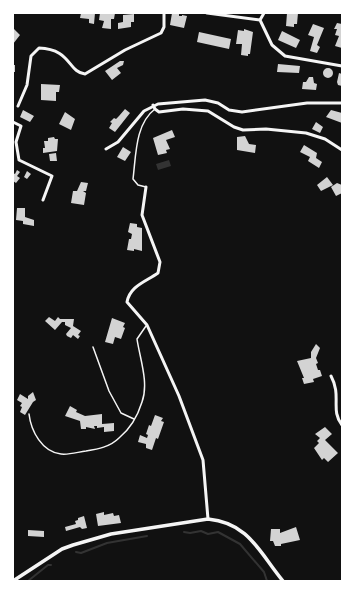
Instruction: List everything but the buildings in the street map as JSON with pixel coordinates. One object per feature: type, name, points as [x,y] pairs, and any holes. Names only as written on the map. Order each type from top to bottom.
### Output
[{"type":"street","points":[[18,106],[27,84],[31,56],[33,52],[39,48],[49,48],[62,54],[76,71],[85,74],[125,50],[161,33],[164,27],[164,13]]},
{"type":"street","points":[[207,13],[260,20]]},
{"type":"street","points":[[260,20],[264,13]]},
{"type":"street","points":[[260,20],[272,45],[285,56],[342,66]]},
{"type":"street","points":[[106,149],[118,142],[136,118],[153,105],[205,100],[218,103],[229,110],[242,112],[306,103],[342,103]]},
{"type":"street","points":[[153,105],[155,110],[159,112],[183,109],[208,111],[234,127],[243,130],[260,129],[306,133],[325,139],[342,150]]},
{"type":"street","points":[[13,122],[20,126],[16,142],[19,160],[52,176],[43,200]]},
{"type":"street","points":[[146,187],[142,215],[160,262],[158,272],[134,288],[128,295],[127,302],[147,325],[179,396],[203,460],[208,518]]},
{"type":"street","points":[[331,376],[337,389],[336,415],[342,425]]},
{"type":"street","points":[[13,581],[62,549],[73,545],[111,534],[208,518],[223,520],[236,526],[250,538],[283,581]]},
{"type":"lane","points":[[146,187],[138,184],[133,179],[141,127],[148,114],[155,110]]},
{"type":"lane","points":[[29,414],[32,430],[43,445],[50,450],[62,454],[104,448],[119,439],[135,419],[143,401],[144,381],[137,339],[147,325]]},
{"type":"lane","points":[[93,347],[109,391],[121,413],[135,419]]},
{"type":"shaded area","points":[[169,160],[171,166],[158,170],[156,164]]},
{"type":"waterway","points":[[184,532],[190,533],[201,531],[208,534],[218,532],[240,544],[264,572],[267,581]]},
{"type":"waterway","points":[[76,552],[81,553],[107,543],[147,536]]},
{"type":"waterway","points":[[28,581],[48,565],[51,565]]}]
